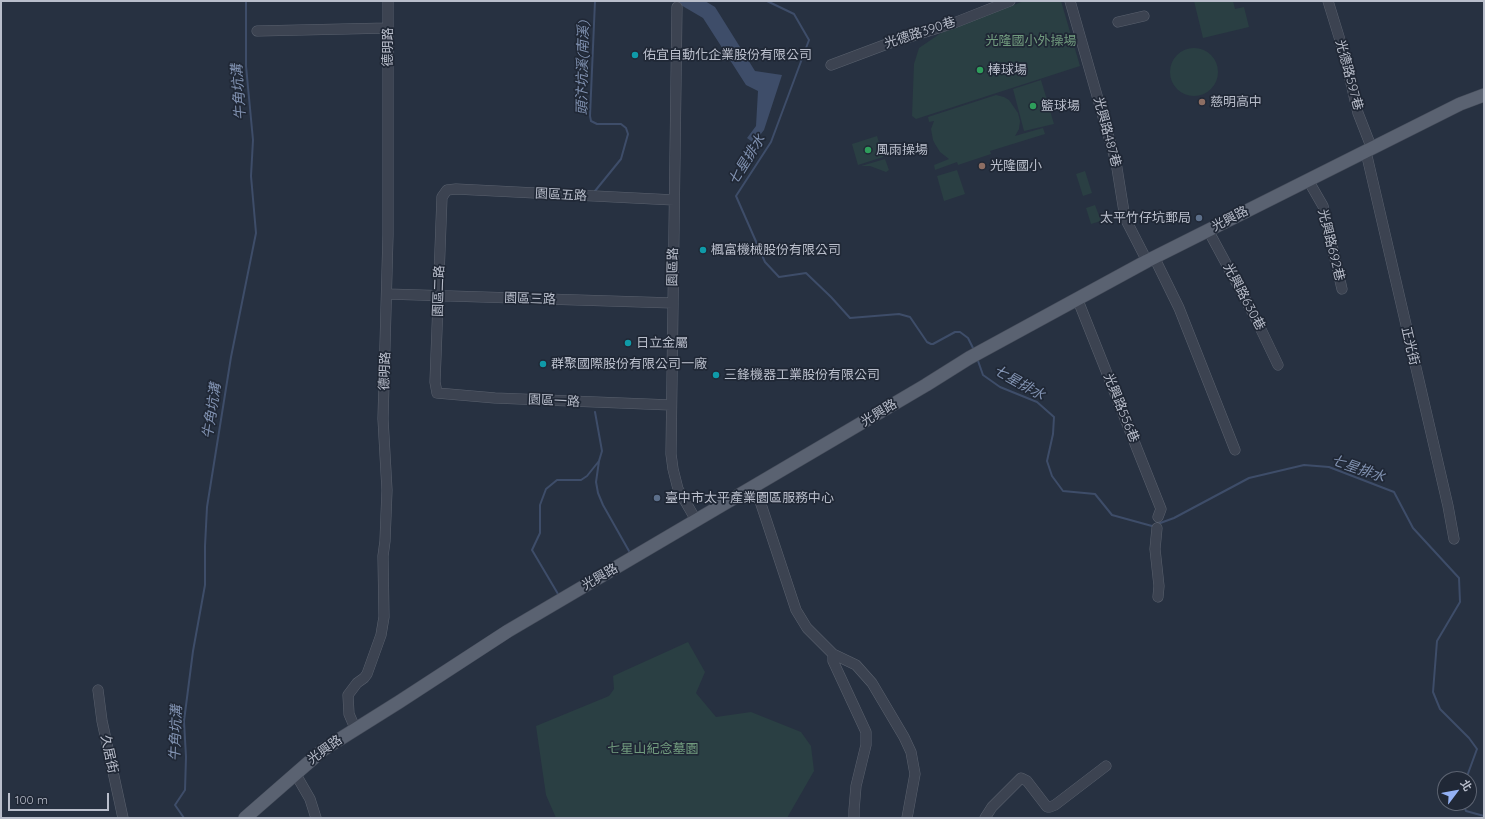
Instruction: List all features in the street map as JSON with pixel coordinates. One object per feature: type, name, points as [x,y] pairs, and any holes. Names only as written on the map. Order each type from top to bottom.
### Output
[{"type":"main road","name":"光興路","points":[[245,818],[324,749],[508,631],[926,385],[974,355],[1150,259],[1460,104],[1484,95]]},
{"type":"street","name":"德明路","points":[[356,728],[349,714],[348,695],[356,683],[367,674],[381,635],[384,616],[383,556],[387,490],[383,419],[387,294],[388,1]]},
{"type":"street","name":"光德路390巷","points":[[831,65],[886,44],[954,23],[1010,1]]},
{"type":"street","name":"光興路487巷","points":[[1070,1],[1114,153],[1120,181],[1125,218],[1134,238],[1150,259],[1179,308],[1235,450]]},
{"type":"street","name":"光德路597巷","points":[[1328,1],[1344,53],[1358,113],[1369,150]]},
{"type":"street","name":"園區路","points":[[677,7],[671,454],[678,489],[696,520]]},
{"type":"street","points":[[1118,22],[1144,16]]},
{"type":"street","points":[[257,32],[388,28]]},
{"type":"street","name":"正光街","points":[[1369,150],[1454,539]]},
{"type":"street","name":"光興路692巷","points":[[1308,180],[1323,206],[1342,289]]},
{"type":"street","name":"園區五路","points":[[448,190],[674,200]]},
{"type":"street","name":"園區二路","points":[[437,393],[438,296],[442,197],[448,190]]},
{"type":"street","name":"光興路630巷","points":[[1208,230],[1278,365]]},
{"type":"street","name":"園區三路","points":[[387,294],[673,303]]},
{"type":"street","name":"光興路556巷","points":[[1077,298],[1161,509],[1158,517]]},
{"type":"street","name":"園區一路","points":[[437,393],[495,398],[671,405]]},
{"type":"street","points":[[755,486],[796,610],[807,628],[833,654],[856,665],[872,683],[904,737],[911,752],[915,774],[907,818]]},
{"type":"street","points":[[1157,528],[1155,549],[1159,586],[1158,597]]},
{"type":"street","points":[[833,654],[833,661],[866,732],[866,745],[856,786],[854,818]]},
{"type":"street","name":"久居街","points":[[98,690],[102,721],[123,818]]},
{"type":"street","points":[[985,818],[992,808],[1021,778],[1027,781],[1047,807],[1050,807],[1106,766]]},
{"type":"street","points":[[295,773],[310,799],[316,818]]},
{"type":"green space","name":"光隆國小外操場","points":[[1024,1],[1061,1],[1080,66],[916,119],[912,116],[914,64],[919,48],[941,33]]},
{"type":"green space","points":[[1194,1],[1233,1],[1235,9],[1244,7],[1249,27],[1203,38]]},
{"type":"green space","points":[[1189,48],[1199,48],[1211,55],[1218,67],[1218,77],[1211,89],[1199,96],[1189,96],[1181,92],[1174,85],[1170,77],[1170,67],[1174,59],[1181,52]]},
{"type":"green space","name":"籃球場","points":[[1041,80],[1054,124],[1024,131],[1013,89]]},
{"type":"green space","points":[[996,95],[1009,100],[1018,113],[1020,121],[1019,129],[1015,136],[1043,128],[1045,134],[990,151],[991,154],[958,165],[957,162],[935,170],[934,165],[949,159],[940,152],[933,140],[931,129],[934,121],[929,122],[928,117]]},
{"type":"green space","name":"風雨操場","points":[[877,136],[883,157],[858,165],[852,144]]},
{"type":"green space","points":[[885,159],[889,170],[886,172],[870,166],[861,166]]},
{"type":"green space","points":[[957,170],[965,194],[944,201],[937,176]]},
{"type":"green space","points":[[1085,171],[1092,193],[1083,196],[1076,174]]},
{"type":"green space","points":[[1095,205],[1101,221],[1091,224],[1086,208]]},
{"type":"green space","name":"七星山紀念墓園","points":[[688,642],[705,672],[696,693],[716,717],[751,712],[801,732],[811,746],[814,771],[787,818],[556,818],[546,795],[536,726],[609,696],[614,689],[613,676]]},
{"type":"water","points":[[674,1],[705,1],[715,7],[755,71],[782,75],[764,130],[754,143],[747,138],[756,126],[758,91],[746,85],[703,18]]},
{"type":"waterway","name":"牛角坑溝","points":[[184,818],[175,805],[185,790],[186,757],[184,721],[193,651],[205,585],[207,507],[231,357],[256,233],[251,176],[253,140],[246,66],[246,1]]},
{"type":"waterway","name":"頭汴坑溪(南溪)","points":[[595,1],[591,121],[597,124],[621,124],[626,128],[628,134],[621,159],[595,191]]},
{"type":"waterway","name":"七星排水","points":[[767,1],[794,14],[809,40],[771,142],[736,196],[765,262],[779,277],[806,273],[850,318],[899,314],[910,317],[927,342],[931,344],[955,332],[960,332],[968,338],[974,350]]},
{"type":"waterway","name":"七星排水","points":[[977,358],[983,375],[1000,387],[1037,402],[1054,417],[1053,434],[1047,461],[1052,476],[1063,491],[1095,494],[1112,515],[1152,526],[1174,518],[1249,478],[1304,465],[1329,467],[1394,492],[1413,528],[1459,578],[1460,602],[1437,641],[1433,692],[1440,709],[1469,738],[1477,749],[1469,771]]},
{"type":"waterway","name":"頭汴坑溪(南溪)","points":[[595,412],[602,451],[596,482],[598,493],[603,505],[629,551]]},
{"type":"waterway","name":"頭汴坑溪(南溪)","points":[[558,594],[532,550],[540,533],[540,505],[546,489],[557,480],[581,480],[587,476],[599,461]]},
{"type":"waterway","name":"七星排水","points":[[1466,811],[1484,816]]},
{"type":"place","name":"佑宜自動化企業股份有限公司","points":[[635,55]]},
{"type":"place","name":"棒球場","points":[[980,70]]},
{"type":"place","name":"慈明高中","points":[[1202,102]]},
{"type":"place","name":"籃球場","points":[[1033,106]]},
{"type":"place","name":"風雨操場","points":[[868,150]]},
{"type":"place","name":"光隆國小","points":[[982,166]]},
{"type":"place","name":"太平竹仔坑郵局","points":[[1199,218]]},
{"type":"place","name":"楓富機械股份有限公司","points":[[703,250]]},
{"type":"place","name":"日立金屬","points":[[628,343]]},
{"type":"place","name":"群聚國際股份有限公司一廠","points":[[543,364]]},
{"type":"place","name":"三鋒機器工業股份有限公司","points":[[716,375]]},
{"type":"place","name":"臺中市太平產業園區服務中心","points":[[657,498]]}]
